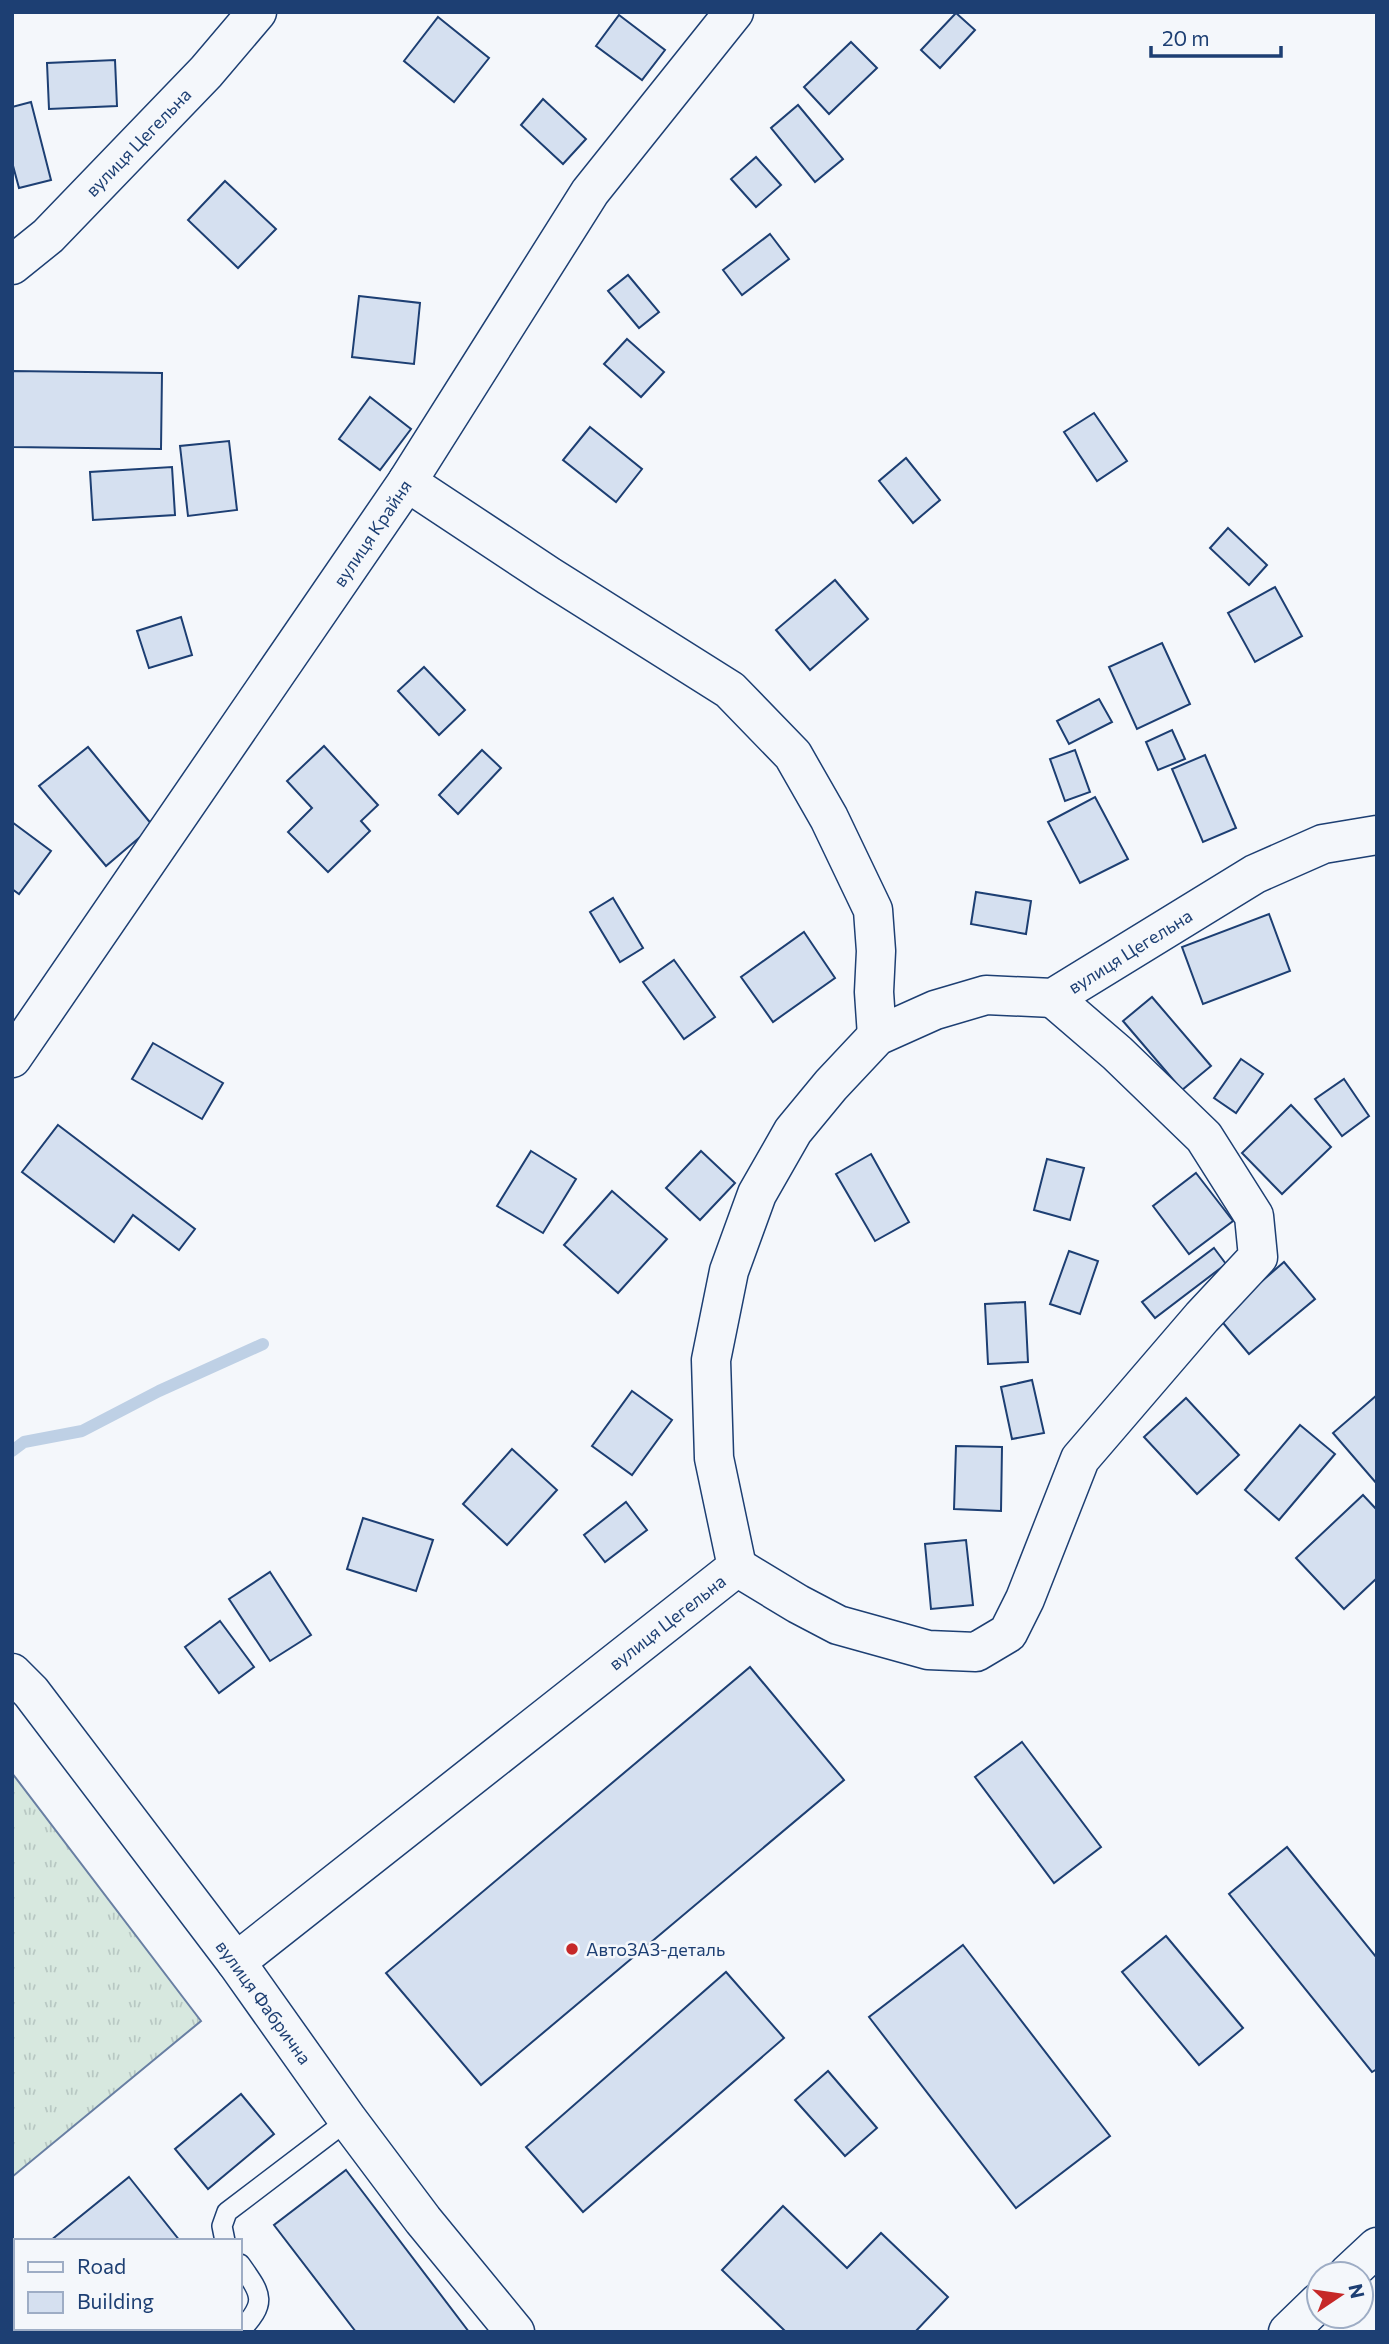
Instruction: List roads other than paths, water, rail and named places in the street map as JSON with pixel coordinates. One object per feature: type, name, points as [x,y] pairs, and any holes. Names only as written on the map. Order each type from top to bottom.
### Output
[{"type":"street","name":"вулиця Цегельна","points":[[12,265],[48,236],[206,72],[257,12]]},
{"type":"street","name":"вулиця Крайня","points":[[12,1058],[407,482],[590,192],[734,12]]},
{"type":"street","points":[[407,482],[549,576],[730,690],[793,755],[829,818],[873,910],[877,1036]]},
{"type":"street","name":"вулиця Цегельна","points":[[236,1962],[737,1567],[714,1458],[711,1360],[729,1271],[757,1194],[793,1131],[877,1036],[935,1010],[986,995],[1053,998],[1255,874],[1323,844],[1377,835]]},
{"type":"street","points":[[737,1567],[838,1625],[928,1650],[976,1652],[1008,1633],[1025,1599],[1080,1459],[1258,1256],[1254,1216],[1204,1137],[1117,1053],[1053,998]]},
{"type":"street","name":"вулиця Фабрична","points":[[12,1673],[31,1692],[236,1962],[423,2220],[515,2332]]},
{"type":"street","points":[[1363,2260],[1377,2247]]},
{"type":"street","points":[[1288,2332],[1305,2316]]},
{"type":"lane","points":[[225,2239],[222,2226],[227,2212],[314,2143],[348,2120]]},
{"type":"lane","points":[[242,2267],[257,2288],[260,2303],[253,2318],[242,2329]]},
{"type":"waterway","points":[[12,1451],[24,1442],[82,1431],[159,1391],[263,1344]]},
{"type":"place","name":"АвтоЗАЗ-деталь","points":[[572,1949]]}]
